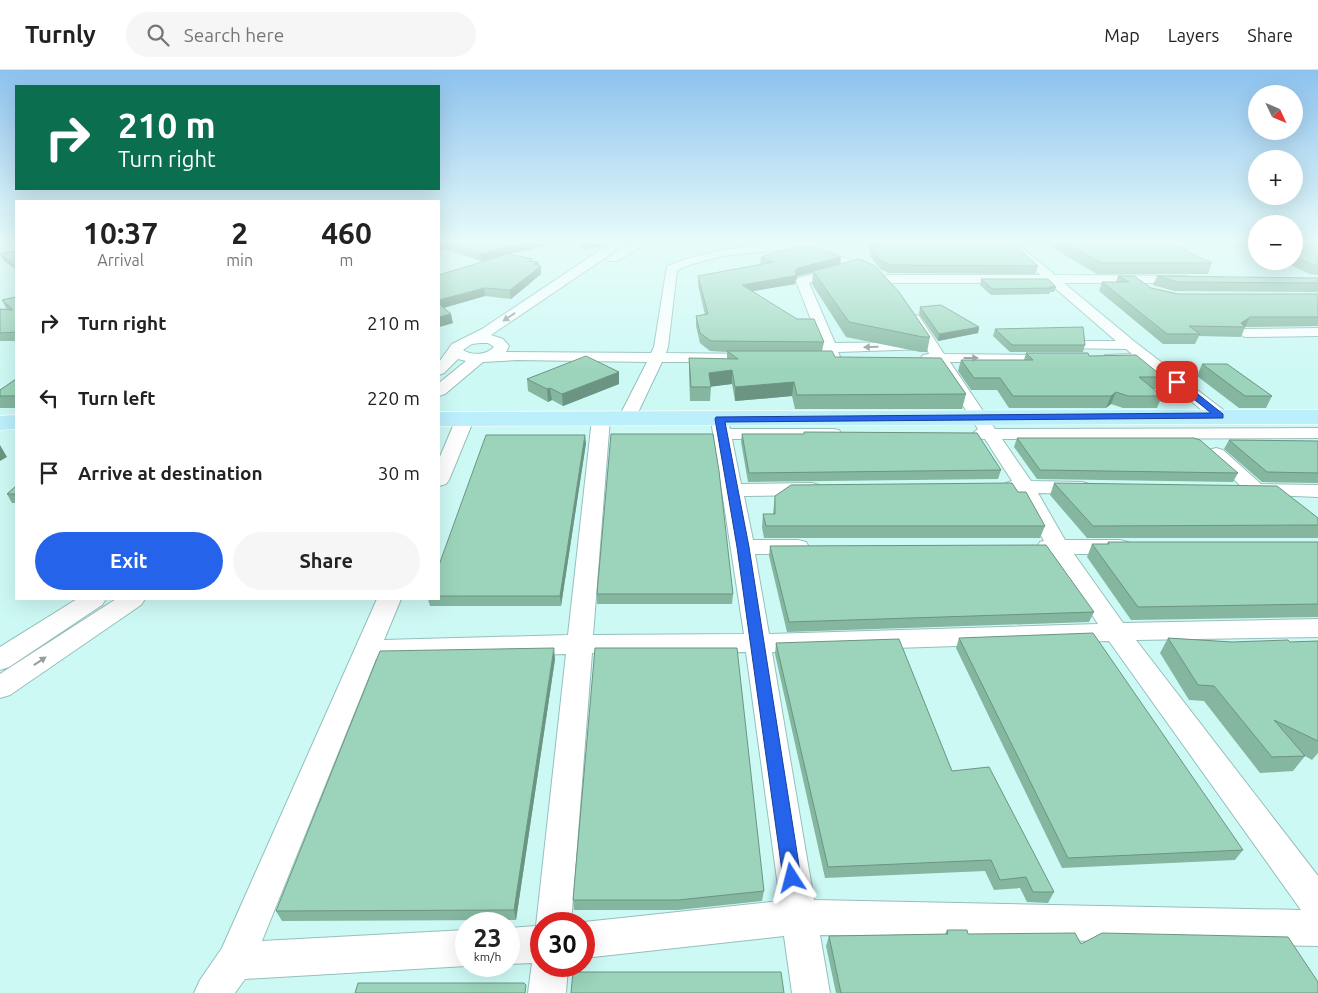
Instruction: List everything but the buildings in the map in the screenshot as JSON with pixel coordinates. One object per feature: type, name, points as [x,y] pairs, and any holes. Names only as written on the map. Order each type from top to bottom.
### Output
[{"type":"main road","points":[[0,413],[15,413]]},
{"type":"main road","points":[[440,419],[627,419],[721,426],[984,425],[1220,416],[1318,417]]},
{"type":"main road","points":[[0,423],[15,422]]},
{"type":"street","points":[[440,369],[454,349],[487,332],[554,286]]},
{"type":"street","points":[[540,311],[574,286]]},
{"type":"street","points":[[627,419],[657,352],[668,286]]},
{"type":"street","points":[[804,286],[832,354]]},
{"type":"street","points":[[892,286],[1025,487],[1058,547],[1116,632],[1318,904]]},
{"type":"street","points":[[1060,286],[1220,416]]},
{"type":"street","points":[[1143,286],[1152,292]]},
{"type":"street","points":[[1245,333],[1318,332]]},
{"type":"street","points":[[454,349],[488,339],[504,338],[526,346],[657,352],[764,353]]},
{"type":"street","points":[[440,390],[482,358],[498,352],[504,338]]},
{"type":"street","points":[[784,353],[936,352],[1130,344]]},
{"type":"street","points":[[454,349],[482,358],[657,352]]},
{"type":"street","points":[[936,352],[1148,358]]},
{"type":"street","points":[[440,478],[465,419]]},
{"type":"street","points":[[554,912],[601,419]]},
{"type":"street","points":[[984,425],[1193,434],[1318,433]]},
{"type":"street","points":[[721,426],[743,547],[756,643],[811,993]]},
{"type":"street","points":[[1193,434],[1256,490]]},
{"type":"street","points":[[996,487],[1102,488]]},
{"type":"street","points":[[732,490],[830,489]]},
{"type":"street","points":[[1227,489],[1318,491]]},
{"type":"street","points":[[743,547],[822,547]]},
{"type":"street","points":[[1028,547],[1145,547]]},
{"type":"street","points":[[0,660],[92,600]]},
{"type":"street","points":[[0,688],[132,600]]},
{"type":"street","points":[[214,993],[235,961],[389,600]]},
{"type":"street","points":[[367,650],[580,644],[756,643],[1318,628]]},
{"type":"street","points":[[595,939],[798,917],[1318,928]]},
{"type":"street","points":[[235,961],[455,949]]},
{"type":"street","points":[[547,993],[548,977]]},
{"type":"route","points":[[792,878],[743,547],[720,419],[1220,416],[1177,382]]}]
